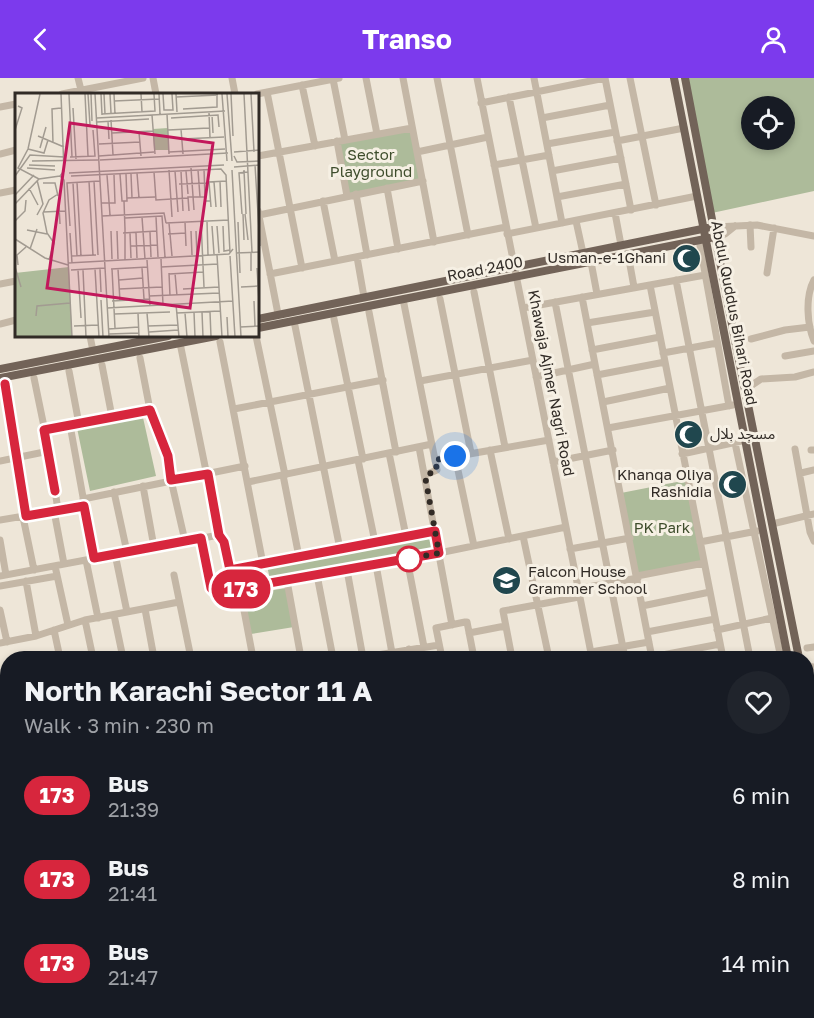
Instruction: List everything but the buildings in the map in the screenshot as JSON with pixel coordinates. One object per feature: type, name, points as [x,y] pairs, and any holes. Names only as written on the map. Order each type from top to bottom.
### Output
[{"type":"main road","name":"Abdul Quddus Bihari Road","points":[[674,78],[704,229],[703,240],[746,440],[757,530],[786,651]]},
{"type":"main road","name":"Abdul Quddus Bihari Road","points":[[686,78],[744,386],[798,651]]},
{"type":"main road","name":"Road 2400","points":[[260,328],[404,299],[583,253],[715,226]]},
{"type":"main road","name":"Road 2400","points":[[260,318],[364,297],[591,262],[717,237]]},
{"type":"main road","points":[[0,369],[158,338]]},
{"type":"main road","points":[[2,381],[180,343],[218,339]]},
{"type":"street","points":[[78,78],[81,90]]},
{"type":"street","points":[[67,93],[115,81],[143,78]]},
{"type":"street","points":[[153,78],[156,93]]},
{"type":"street","points":[[232,78],[236,93]]},
{"type":"street","points":[[366,78],[377,134]]},
{"type":"street","points":[[403,78],[434,242]]},
{"type":"street","points":[[437,78],[468,235]]},
{"type":"street","name":"Khawaja Ajmer Nagri Road","points":[[477,78],[590,651]]},
{"type":"street","points":[[534,78],[562,223]]},
{"type":"street","points":[[482,102],[605,78],[631,210]]},
{"type":"street","points":[[630,78],[656,205]]},
{"type":"street","points":[[260,93],[317,80],[336,79],[347,196]]},
{"type":"street","points":[[302,85],[315,146]]},
{"type":"street","points":[[267,92],[302,268]]},
{"type":"street","points":[[509,97],[536,228]]},
{"type":"street","points":[[0,107],[15,104]]},
{"type":"street","points":[[542,118],[610,105]]},
{"type":"street","points":[[260,156],[412,128]]},
{"type":"street","points":[[617,141],[684,128]]},
{"type":"street","points":[[547,144],[615,132]]},
{"type":"street","points":[[417,152],[488,137]]},
{"type":"street","points":[[0,154],[15,150]]},
{"type":"street","points":[[494,165],[549,155]]},
{"type":"street","points":[[552,171],[621,158]]},
{"type":"street","points":[[260,213],[423,181]]},
{"type":"street","points":[[557,197],[626,184]]},
{"type":"street","points":[[387,188],[398,249]]},
{"type":"street","points":[[0,193],[15,191]]},
{"type":"street","points":[[356,194],[367,255]]},
{"type":"street","points":[[270,274],[468,235],[536,228],[698,196]]},
{"type":"street","points":[[323,201],[335,261]]},
{"type":"street","points":[[615,213],[621,245]]},
{"type":"street","points":[[576,220],[583,253]]},
{"type":"street","points":[[260,223],[278,314]]},
{"type":"street","points":[[715,226],[750,225],[814,236]]},
{"type":"street","points":[[750,225],[751,248]]},
{"type":"street","points":[[717,237],[735,226]]},
{"type":"street","points":[[767,273],[774,228]]},
{"type":"street","points":[[703,240],[705,275],[729,405]]},
{"type":"street","points":[[628,254],[634,287]]},
{"type":"street","points":[[357,257],[364,297]]},
{"type":"street","points":[[591,262],[597,294]]},
{"type":"street","points":[[523,308],[705,275]]},
{"type":"street","points":[[676,280],[749,651]]},
{"type":"street","points":[[814,280],[810,297],[810,327],[814,341]]},
{"type":"street","points":[[0,284],[15,281]]},
{"type":"street","points":[[650,285],[722,651]]},
{"type":"street","points":[[474,292],[505,447]]},
{"type":"street","points":[[582,297],[651,651]]},
{"type":"street","points":[[404,299],[437,470],[425,476]]},
{"type":"street","points":[[440,299],[471,453]]},
{"type":"street","points":[[555,302],[624,651]]},
{"type":"street","points":[[369,312],[406,536]]},
{"type":"street","points":[[587,323],[655,312]]},
{"type":"street","points":[[334,319],[375,542]]},
{"type":"street","points":[[0,324],[15,320]]},
{"type":"street","points":[[294,321],[340,549]]},
{"type":"street","points":[[751,339],[785,330],[810,327]]},
{"type":"street","points":[[592,350],[660,337]]},
{"type":"street","points":[[90,338],[93,351]]},
{"type":"street","points":[[256,338],[299,557]]},
{"type":"street","points":[[218,339],[234,409],[263,564]]},
{"type":"street","points":[[180,343],[219,535],[224,542],[230,570],[435,531]]},
{"type":"street","points":[[663,353],[717,343]]},
{"type":"street","points":[[785,356],[814,351]]},
{"type":"street","points":[[140,358],[150,410],[168,456],[185,541]]},
{"type":"street","points":[[420,381],[533,360]]},
{"type":"street","points":[[597,375],[665,362]]},
{"type":"street","points":[[536,377],[595,364]]},
{"type":"street","points":[[102,365],[112,417]]},
{"type":"street","points":[[69,371],[79,424]]},
{"type":"street","points":[[744,386],[752,385],[761,379],[795,377],[814,372]]},
{"type":"street","points":[[34,378],[49,451],[64,564]]},
{"type":"street","points":[[234,409],[382,380]]},
{"type":"street","points":[[2,381],[34,570]]},
{"type":"street","points":[[603,402],[670,388]]},
{"type":"street","points":[[608,428],[739,404]]},
{"type":"street","points":[[44,430],[150,410]]},
{"type":"street","points":[[70,425],[94,558]]},
{"type":"street","points":[[435,460],[549,440]]},
{"type":"street","points":[[682,454],[746,440]]},
{"type":"street","points":[[735,443],[757,530],[779,651]]},
{"type":"street","points":[[248,482],[432,444]]},
{"type":"street","points":[[419,447],[452,625]]},
{"type":"street","points":[[795,449],[811,515],[814,541]]},
{"type":"street","points":[[490,450],[509,539]]},
{"type":"street","points":[[553,462],[613,450]]},
{"type":"street","points":[[0,461],[49,451]]},
{"type":"street","points":[[455,456],[474,546]]},
{"type":"street","points":[[0,520],[56,511],[114,492],[245,466]]},
{"type":"street","points":[[801,473],[814,470]]},
{"type":"street","points":[[143,486],[154,547]]},
{"type":"street","points":[[114,492],[127,552]]},
{"type":"street","points":[[772,524],[811,515]]},
{"type":"street","points":[[201,538],[211,588],[219,592],[376,565],[566,527]]},
{"type":"street","points":[[700,542],[757,530]]},
{"type":"street","points":[[0,540],[3,576],[219,535]]},
{"type":"street","points":[[523,536],[547,651]]},
{"type":"street","points":[[570,549],[630,538]]},
{"type":"street","points":[[115,554],[127,612]]},
{"type":"street","points":[[407,559],[424,647]]},
{"type":"street","points":[[86,560],[98,618]]},
{"type":"street","points":[[577,589],[704,563]]},
{"type":"street","points":[[376,565],[392,651]]},
{"type":"street","points":[[55,566],[68,625]]},
{"type":"street","points":[[347,570],[360,651]]},
{"type":"street","points":[[174,575],[190,651]]},
{"type":"street","points":[[317,575],[332,651]]},
{"type":"street","points":[[0,586],[57,576]]},
{"type":"street","points":[[26,581],[36,636]]},
{"type":"street","points":[[287,581],[300,651]]},
{"type":"street","points":[[240,589],[252,651]]},
{"type":"street","points":[[642,606],[710,592]]},
{"type":"street","points":[[510,651],[502,611],[579,597]]},
{"type":"street","points":[[0,610],[4,642],[36,636],[85,620],[179,602]]},
{"type":"street","points":[[145,609],[153,651]]},
{"type":"street","points":[[114,615],[122,651]]},
{"type":"street","points":[[717,630],[772,618]]},
{"type":"street","points":[[647,632],[715,619]]},
{"type":"street","points":[[85,620],[92,651]]},
{"type":"street","points":[[440,651],[436,628],[467,622],[473,651]]},
{"type":"street","points":[[469,633],[505,626]]},
{"type":"street","points":[[54,630],[58,651]]},
{"type":"street","points":[[605,651],[649,642]]},
{"type":"street","points":[[686,651],[720,644]]},
{"type":"street","points":[[400,651],[439,645]]},
{"type":"green space","points":[[685,78],[814,78],[814,191],[712,213]]},
{"type":"green space","name":"Sector Playground","points":[[412,128],[423,181],[347,196],[337,141]]},
{"type":"green space","points":[[142,413],[156,476],[90,491],[77,428]]},
{"type":"green space","name":"PK Park","points":[[687,480],[704,563],[638,578],[621,493]]},
{"type":"green space","points":[[432,534],[435,550],[270,579],[267,566]]},
{"type":"green space","points":[[286,588],[294,627],[251,634],[244,595]]},
{"type":"bus line","name":"173","points":[[5,384],[26,516],[84,506],[94,558],[201,538],[211,588],[219,592],[439,553],[435,531],[230,570],[224,542],[219,535],[208,474],[171,480],[168,456],[150,410],[44,430],[55,491]]},
{"type":"place","name":"Usman-e-1Ghani","points":[[687,258]]},
{"type":"place","name":"مسجد بلال","points":[[689,434]]},
{"type":"place","name":"Khanqa Oliya Rashidia","points":[[733,484]]},
{"type":"place","name":"Falcon House Grammer School","points":[[507,581]]},
{"type":"route","points":[[409,559],[407,559],[439,553],[425,476],[437,470],[435,460],[455,456]]}]
